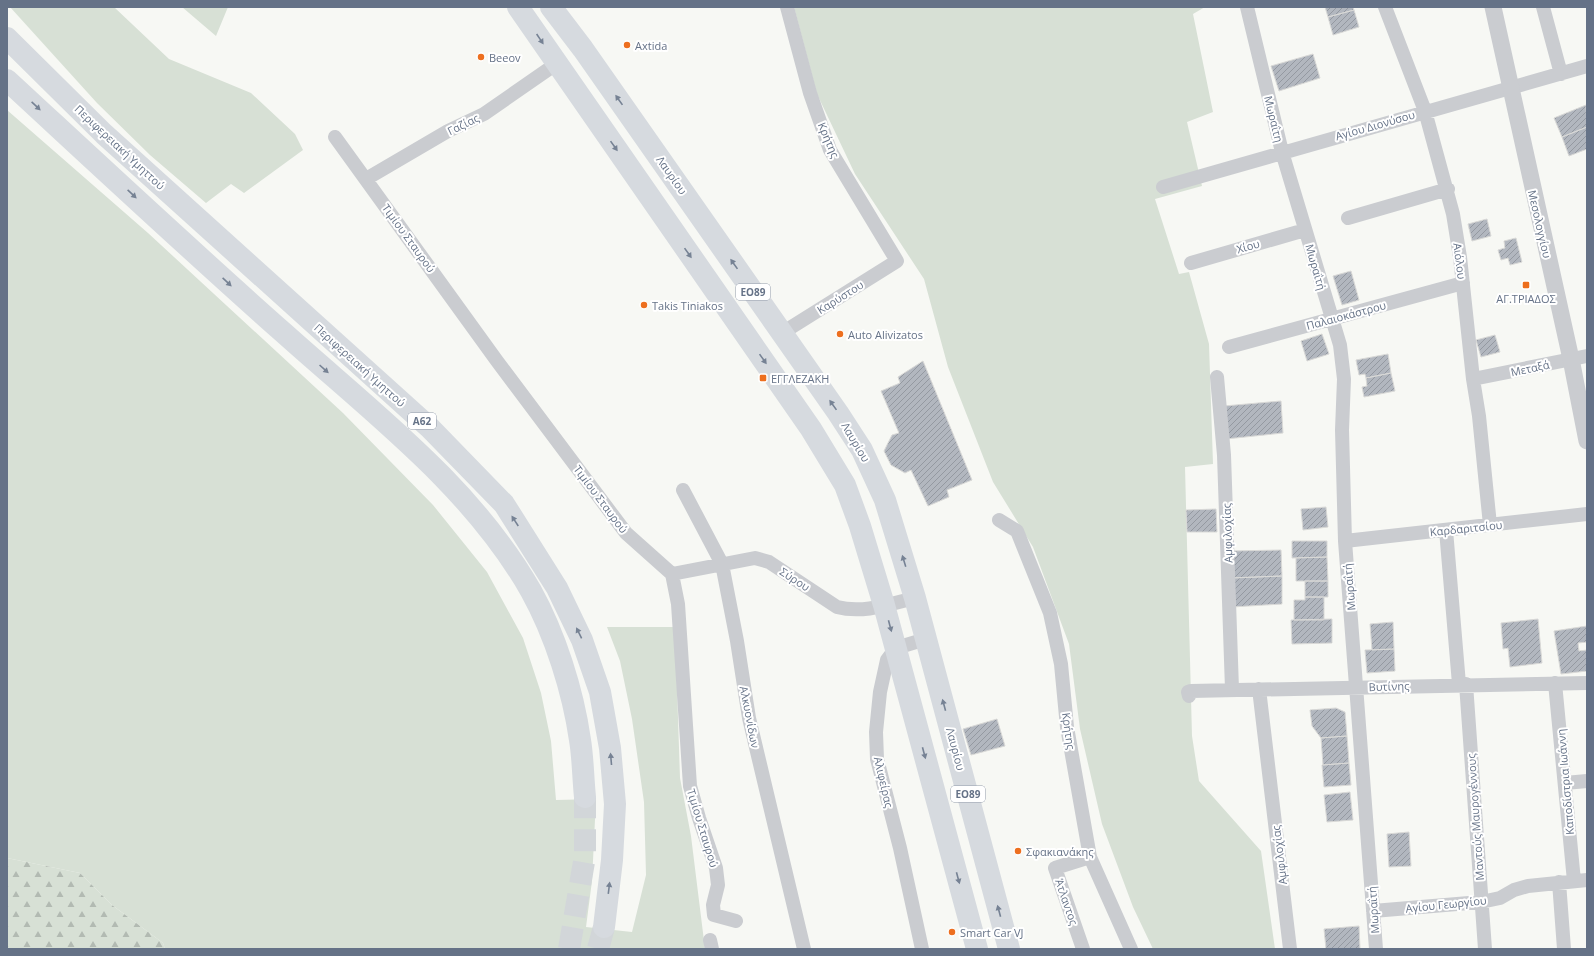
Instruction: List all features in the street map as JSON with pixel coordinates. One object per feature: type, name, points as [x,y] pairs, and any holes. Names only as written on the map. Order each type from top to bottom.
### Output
[{"type":"main road","name":"ΕΟ89","points":[[518,7],[556,64],[811,429],[835,466],[854,508],[884,605],[977,949]]},
{"type":"main road","name":"Λαυρίου","points":[[551,7],[583,49],[838,413],[868,463],[885,500],[915,598],[1009,949]]},
{"type":"main road","name":"Περιφερειακή Υμηττού","points":[[7,38],[104,134],[430,428],[504,504],[557,588],[582,640],[600,692],[610,748],[615,804],[612,860],[604,927]]},
{"type":"main road","name":"Α62","points":[[7,80],[264,316],[421,456],[464,498],[502,548],[532,592],[553,640],[570,692],[580,740],[585,797]]},
{"type":"street","name":"Κρήτης","points":[[787,7],[810,93],[830,150],[897,261]]},
{"type":"street","name":"Μωραΐτη","points":[[1247,7],[1282,152],[1305,230]]},
{"type":"street","name":"Αιόλου","points":[[1385,7],[1425,111],[1448,189],[1458,240],[1473,379],[1479,416],[1490,525]]},
{"type":"street","name":"Μεσολογγίου","points":[[1493,7],[1510,88],[1579,358],[1587,442]]},
{"type":"street","points":[[1543,7],[1561,74]]},
{"type":"street","name":"Γαζίας","points":[[366,179],[448,131],[484,114],[556,64]]},
{"type":"street","name":"Αγίου Διονύσου","points":[[1163,186],[1425,111],[1561,74],[1586,70]]},
{"type":"street","name":"Τιμίου Σταυρού","points":[[335,137],[497,361],[626,533],[672,574],[678,604],[690,786],[716,868],[718,885],[713,905],[714,915],[736,921]]},
{"type":"street","points":[[1348,218],[1448,189]]},
{"type":"street","name":"Χίου","points":[[1191,263],[1305,230]]},
{"type":"street","name":"Μωραΐτή","points":[[1305,230],[1344,366],[1342,430],[1345,541],[1376,949]]},
{"type":"street","name":"Καρύστου","points":[[782,333],[897,261]]},
{"type":"street","name":"Παλαιοκάστρου","points":[[1229,347],[1463,283]]},
{"type":"street","name":"Μεταξά","points":[[1473,379],[1579,358]]},
{"type":"street","name":"Αμφιλοχίας","points":[[1217,377],[1224,455],[1232,689]]},
{"type":"street","name":"Αλκυονίδων","points":[[684,490],[722,564],[737,641],[749,718],[804,949]]},
{"type":"street","name":"Καρδαριτσίου","points":[[1345,541],[1587,514]]},
{"type":"street","name":"Κρήτης","points":[[999,520],[1017,531],[1050,613],[1061,664],[1067,727],[1090,857],[1131,949]]},
{"type":"street","name":"Μαντούς Μαυρογέννους","points":[[1446,530],[1463,684],[1485,949]]},
{"type":"street","name":"Σύρου","points":[[672,574],[755,558],[769,562],[837,607],[845,609],[862,610],[915,598]]},
{"type":"street","points":[[896,648],[926,639]]},
{"type":"street","name":"Αλιφείρας","points":[[896,648],[887,660],[880,692],[876,732],[877,759],[900,848],[922,949]]},
{"type":"street","name":"Καποδίστρια Ιωάννη","points":[[1555,683],[1565,783],[1581,880]]},
{"type":"street","name":"Βυτίνης","points":[[1190,693],[1232,689],[1587,683]]},
{"type":"street","name":"Αμφιλοχίας","points":[[1259,689],[1290,949]]},
{"type":"street","points":[[1565,783],[1587,781]]},
{"type":"street","name":"Άτλαντος","points":[[1083,949],[1055,868],[1090,857]]},
{"type":"street","name":"Αγίου Γεωργίου","points":[[1373,911],[1481,902],[1500,898],[1514,890],[1528,886],[1581,880]]},
{"type":"street","points":[[1559,882],[1564,949]]},
{"type":"green space","points":[[10,7],[114,7],[169,59],[251,93],[295,134],[303,150],[244,193],[231,184],[206,203],[150,155],[97,103]]},
{"type":"green space","points":[[182,7],[228,7],[216,36]]},
{"type":"green space","points":[[794,7],[1205,7],[1193,14],[1213,112],[1187,122],[1202,186],[1155,199],[1179,274],[1189,272],[1209,344],[1213,464],[1185,467],[1192,736],[1199,781],[1261,851],[1275,949],[1153,949],[1133,907],[1102,824],[1080,729],[1069,644],[1033,547],[993,482],[948,367],[924,279],[855,174],[817,94]]},
{"type":"green space","points":[[7,110],[148,233],[343,413],[433,505],[487,572],[523,638],[541,693],[551,741],[556,800],[596,799],[592,881],[586,927],[632,932],[646,875],[644,802],[632,719],[620,661],[607,627],[675,627],[680,778],[691,836],[705,949],[165,949],[163,943],[112,905],[80,873],[7,858]]},
{"type":"green space","points":[[7,858],[80,873],[112,905],[163,943],[165,949],[7,949]]},
{"type":"building","points":[[1325,7],[1353,7],[1354,10],[1328,17]]},
{"type":"building","points":[[1354,10],[1359,27],[1333,35],[1328,17]]},
{"type":"building","points":[[1313,54],[1320,78],[1279,91],[1271,66]]},
{"type":"building","points":[[1586,105],[1587,127],[1562,137],[1554,118]]},
{"type":"building","points":[[1587,127],[1587,149],[1569,156],[1562,137]]},
{"type":"building","points":[[1487,219],[1491,236],[1472,241],[1468,224]]},
{"type":"building","points":[[1516,238],[1522,262],[1510,265],[1508,258],[1501,260],[1498,250],[1505,248],[1504,241]]},
{"type":"building","points":[[1351,271],[1359,300],[1342,305],[1333,276]]},
{"type":"building","points":[[1322,334],[1329,354],[1307,361],[1301,341]]},
{"type":"building","points":[[1495,335],[1500,352],[1481,357],[1476,340]]},
{"type":"building","points":[[1388,354],[1391,373],[1366,378],[1365,374],[1359,375],[1356,360]]},
{"type":"building","points":[[923,361],[972,480],[947,490],[949,497],[928,506],[911,470],[905,473],[891,465],[884,451],[892,435],[899,433],[881,391],[900,383],[898,377]]},
{"type":"building","points":[[1391,373],[1395,391],[1364,397],[1362,387],[1367,386],[1366,378]]},
{"type":"building","points":[[1281,401],[1283,433],[1226,439],[1224,406]]},
{"type":"building","points":[[1326,507],[1328,527],[1303,530],[1301,509]]},
{"type":"building","points":[[1216,509],[1217,532],[1187,532],[1186,510]]},
{"type":"building","points":[[1292,541],[1327,541],[1327,557],[1292,558]]},
{"type":"building","points":[[1281,550],[1282,576],[1231,578],[1230,551]]},
{"type":"building","points":[[1327,557],[1328,581],[1296,581],[1296,558]]},
{"type":"building","points":[[1282,576],[1282,604],[1232,607],[1231,578]]},
{"type":"building","points":[[1305,581],[1328,581],[1328,597],[1305,597]]},
{"type":"building","points":[[1305,597],[1324,597],[1324,620],[1294,620],[1294,600],[1305,600]]},
{"type":"building","points":[[1332,619],[1332,643],[1292,644],[1291,620]]},
{"type":"building","points":[[1538,619],[1542,663],[1510,667],[1508,648],[1503,649],[1501,623]]},
{"type":"building","points":[[1393,622],[1394,649],[1372,650],[1370,624]]},
{"type":"building","points":[[1587,626],[1587,642],[1578,643],[1579,651],[1587,650],[1587,671],[1561,674],[1554,631]]},
{"type":"building","points":[[1394,649],[1395,671],[1367,673],[1365,650]]},
{"type":"building","points":[[1336,708],[1345,712],[1347,736],[1321,738],[1312,726],[1310,710]]},
{"type":"building","points":[[997,719],[1005,746],[971,755],[963,729]]},
{"type":"building","points":[[1347,736],[1349,763],[1323,765],[1321,738]]},
{"type":"building","points":[[1349,763],[1351,785],[1324,787],[1322,765]]},
{"type":"building","points":[[1350,792],[1353,820],[1327,822],[1324,795]]},
{"type":"building","points":[[1409,832],[1411,866],[1389,867],[1387,834]]},
{"type":"building","points":[[1359,926],[1360,949],[1326,949],[1324,929]]},
{"type":"tunnel","points":[[569,949],[585,856],[585,797]]},
{"type":"tunnel","points":[[598,949],[604,927]]},
{"type":"place","name":"Axtida","points":[[627,45]]},
{"type":"place","name":"Beeov","points":[[481,57]]},
{"type":"place","name":"ΑΓ.ΤΡΙΑΔΟΣ","points":[[1526,285]]},
{"type":"place","name":"Takis Tiniakos","points":[[644,305]]},
{"type":"place","name":"Auto Alivizatos","points":[[840,334]]},
{"type":"place","name":"ΕΓΓΛΕΖΑΚΗ","points":[[763,378]]},
{"type":"place","name":"Σφακιανάκης","points":[[1018,851]]},
{"type":"place","name":"Smart Car VJ","points":[[952,932]]}]
